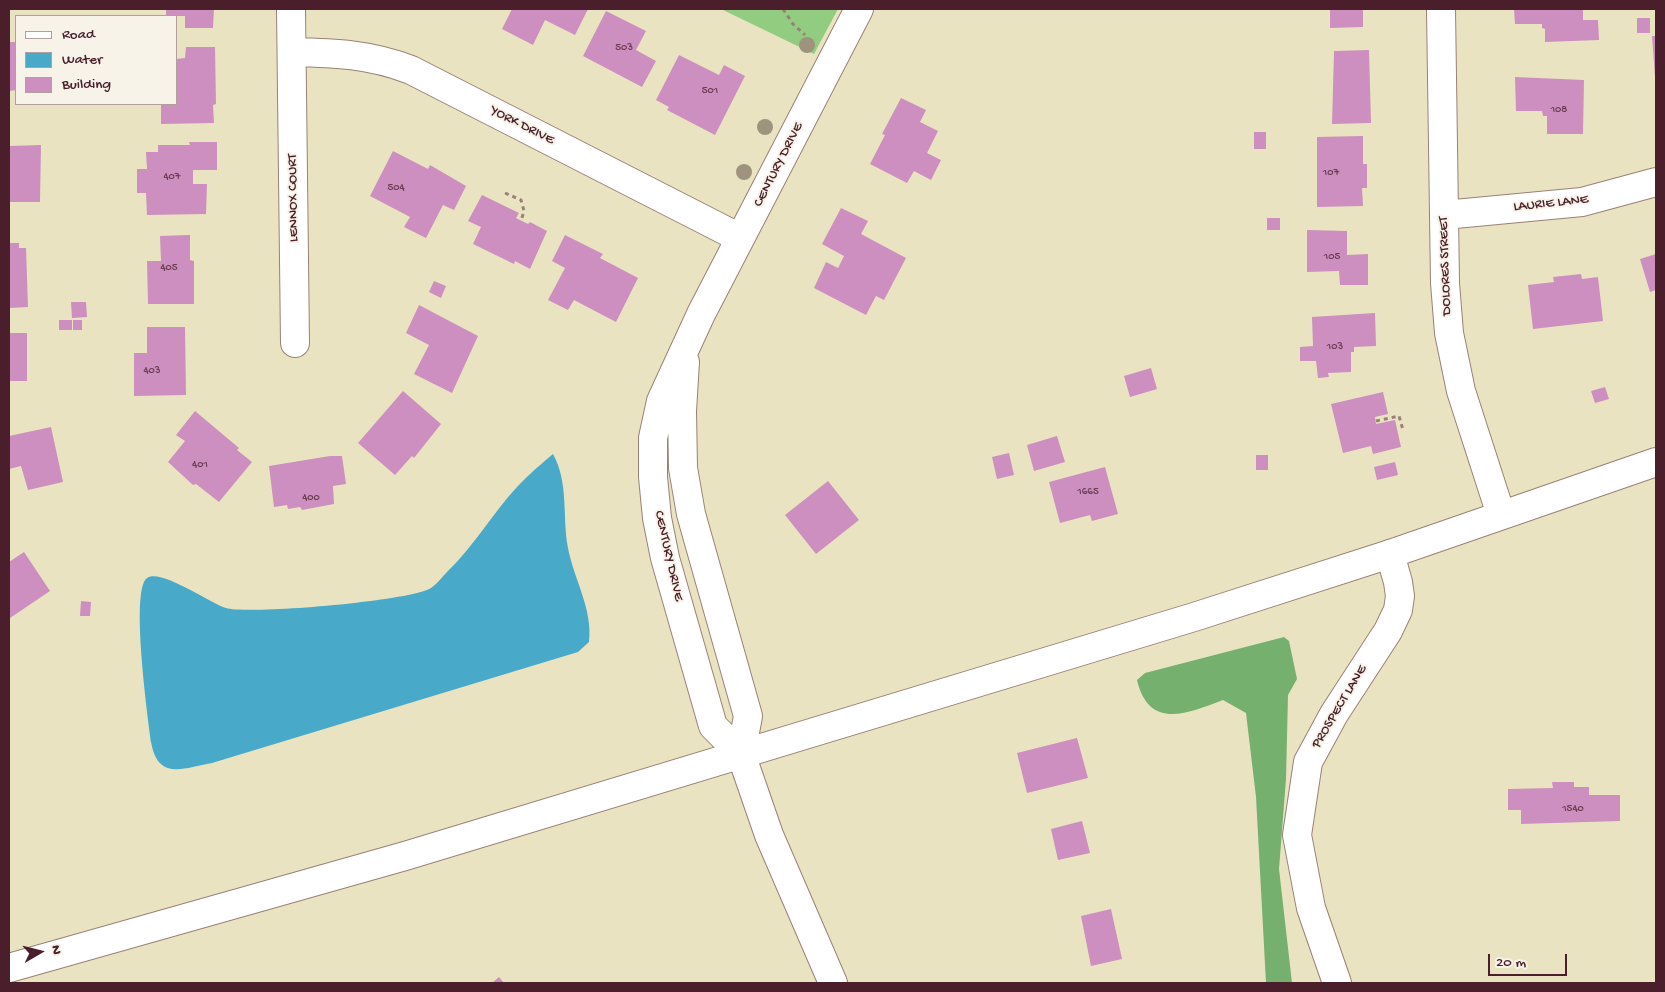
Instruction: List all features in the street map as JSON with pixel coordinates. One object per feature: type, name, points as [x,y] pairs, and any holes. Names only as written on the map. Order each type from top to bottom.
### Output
[{"type":"street","name":"LENNOX COURT","points":[[291,9],[295,343]]},
{"type":"street","name":"CENTURY DRIVE","points":[[833,983],[769,835],[741,754],[713,726],[665,558],[657,518],[653,476],[654,438],[661,401],[701,314],[859,9]]},
{"type":"street","name":"DOLORES STREET","points":[[1441,9],[1447,311],[1454,364],[1501,515]]},
{"type":"street","name":"YORK DRIVE","points":[[292,52],[360,54],[386,60],[411,70],[740,238]]},
{"type":"street","name":"LAURIE LANE","points":[[1444,215],[1582,202],[1656,182]]},
{"type":"street","name":"CENTURY DRIVE","points":[[686,350],[682,412],[683,468],[691,514],[748,716],[741,754]]},
{"type":"street","points":[[9,968],[406,856],[1194,617],[1390,554],[1656,462]]},
{"type":"street","name":"PROSPECT LANE","points":[[1337,983],[1311,908],[1297,835],[1308,762],[1334,714],[1388,631],[1398,610],[1400,596],[1398,582],[1390,554]]},
{"type":"path","points":[[783,9],[793,24],[805,34]]},
{"type":"path","points":[[505,193],[521,200],[524,211],[521,220]]},
{"type":"path","points":[[1376,421],[1399,416],[1402,430]]},
{"type":"green space","points":[[721,9],[838,9],[814,54]]},
{"type":"green space","points":[[1284,637],[1289,641],[1297,679],[1288,695],[1286,779],[1279,869],[1292,983],[1266,983],[1256,797],[1246,713],[1223,700],[1184,713],[1171,714],[1160,712],[1151,706],[1143,696],[1137,680],[1145,673]]},
{"type":"water","points":[[553,454],[558,465],[563,488],[568,548],[588,618],[589,642],[578,652],[212,763],[190,768],[172,769],[165,767],[159,762],[154,754],[151,742],[140,629],[142,588],[147,578],[153,576],[163,578],[226,608],[241,610],[330,606],[394,598],[417,593],[431,588],[457,562],[517,487]]},
{"type":"building","points":[[166,9],[214,9],[213,28],[185,28],[185,16],[166,15]]},
{"type":"building","points":[[512,9],[588,9],[575,35],[545,20],[533,45],[502,29]]},
{"type":"building","points":[[1330,9],[1363,9],[1363,27],[1330,28]]},
{"type":"building","points":[[1514,9],[1583,9],[1583,20],[1598,20],[1599,40],[1545,42],[1545,29],[1542,28],[1542,24],[1515,24]]},
{"type":"building","points":[[606,11],[646,31],[636,50],[656,61],[642,87],[583,56]]},
{"type":"building","points":[[1637,18],[1650,18],[1650,33],[1637,33]]},
{"type":"building","points":[[1652,36],[1656,36],[1656,77],[1655,77]]},
{"type":"building","points":[[9,42],[15,42],[15,90],[9,91]]},
{"type":"building","points":[[186,47],[215,47],[216,104],[213,105],[214,123],[161,124],[161,105],[178,105],[178,59],[185,58]]},
{"type":"building","points":[[1369,50],[1371,123],[1332,124],[1334,51]]},
{"type":"building","points":[[679,55],[719,75],[724,65],[745,76],[715,135],[667,110],[669,107],[656,100]]},
{"type":"building","points":[[1515,77],[1584,80],[1583,134],[1547,134],[1547,116],[1543,116],[1542,111],[1516,111]]},
{"type":"building","points":[[901,98],[926,110],[920,122],[938,131],[927,153],[941,160],[931,180],[914,171],[907,183],[870,164],[885,135],[882,134]]},
{"type":"building","points":[[1254,132],[1266,132],[1266,149],[1254,149]]},
{"type":"building","points":[[1363,136],[1363,164],[1367,164],[1367,188],[1362,188],[1363,206],[1317,207],[1317,137]]},
{"type":"building","points":[[189,142],[217,142],[217,170],[193,170],[193,184],[207,184],[206,214],[147,215],[146,193],[137,193],[137,169],[147,169],[146,152],[158,152],[158,145],[190,145]]},
{"type":"building","points":[[41,145],[40,202],[9,202],[9,146]]},
{"type":"building","points":[[393,151],[428,169],[430,165],[466,186],[454,210],[443,205],[426,238],[404,227],[410,217],[370,196]]},
{"type":"building","points":[[482,195],[519,213],[516,218],[528,224],[530,222],[547,231],[530,269],[515,261],[514,264],[473,244],[481,227],[468,221]]},
{"type":"building","points":[[841,208],[868,221],[861,234],[906,258],[884,300],[876,296],[866,315],[814,288],[826,262],[838,268],[844,256],[822,244]]},
{"type":"building","points":[[1267,218],[1280,218],[1280,230],[1267,230]]},
{"type":"building","points":[[1307,230],[1347,231],[1347,255],[1368,254],[1368,285],[1340,285],[1339,271],[1307,272]]},
{"type":"building","points":[[190,235],[190,260],[194,261],[194,304],[148,304],[147,261],[161,261],[160,236]]},
{"type":"building","points":[[565,235],[603,254],[600,258],[638,278],[616,322],[574,300],[568,310],[548,300],[565,268],[552,261]]},
{"type":"building","points":[[9,243],[19,243],[19,248],[26,248],[28,307],[9,308]]},
{"type":"building","points":[[1656,254],[1656,290],[1650,292],[1640,259]]},
{"type":"building","points":[[1581,274],[1582,279],[1598,277],[1603,321],[1533,329],[1528,285],[1554,282],[1553,277]]},
{"type":"building","points":[[434,281],[446,286],[441,298],[429,292]]},
{"type":"building","points":[[71,302],[86,302],[87,317],[72,318]]},
{"type":"building","points":[[419,305],[478,336],[452,393],[414,374],[429,345],[406,333]]},
{"type":"building","points":[[1375,313],[1376,346],[1354,347],[1354,352],[1351,352],[1351,372],[1328,373],[1329,377],[1318,378],[1316,361],[1300,361],[1300,347],[1313,346],[1312,317]]},
{"type":"building","points":[[59,320],[72,320],[72,330],[59,330]]},
{"type":"building","points":[[73,320],[82,320],[82,330],[73,330]]},
{"type":"building","points":[[147,327],[185,327],[186,395],[134,396],[134,353],[147,353]]},
{"type":"building","points":[[9,333],[27,333],[27,381],[9,381]]},
{"type":"building","points":[[1151,368],[1157,389],[1130,397],[1124,376]]},
{"type":"building","points":[[1605,387],[1609,399],[1595,403],[1591,391]]},
{"type":"building","points":[[403,391],[441,424],[414,458],[412,456],[395,475],[358,443]]},
{"type":"building","points":[[1383,392],[1388,414],[1375,417],[1376,424],[1395,420],[1401,447],[1373,454],[1371,446],[1343,453],[1331,404]]},
{"type":"building","points":[[195,411],[239,448],[237,450],[252,462],[219,502],[196,484],[193,485],[168,462],[185,441],[176,435]]},
{"type":"building","points":[[51,427],[63,482],[28,490],[21,466],[9,469],[9,436]]},
{"type":"building","points":[[1057,436],[1065,462],[1034,471],[1027,445]]},
{"type":"building","points":[[1009,453],[1014,475],[997,479],[992,457]]},
{"type":"building","points":[[1256,455],[1268,455],[1268,470],[1256,470]]},
{"type":"building","points":[[330,456],[342,456],[346,484],[333,486],[334,504],[302,510],[300,507],[288,509],[287,505],[274,507],[269,466]]},
{"type":"building","points":[[1395,462],[1398,475],[1377,480],[1374,467]]},
{"type":"building","points":[[1105,467],[1118,514],[1092,521],[1090,515],[1060,523],[1049,482]]},
{"type":"building","points":[[828,481],[859,520],[816,554],[785,515]]},
{"type":"building","points":[[24,552],[50,591],[10,618],[9,562]]},
{"type":"building","points":[[81,601],[91,602],[90,616],[80,616]]},
{"type":"building","points":[[1077,738],[1088,778],[1027,793],[1017,753]]},
{"type":"building","points":[[1552,782],[1574,782],[1574,787],[1589,787],[1589,795],[1620,795],[1620,821],[1521,824],[1521,810],[1508,810],[1508,789],[1553,788]]},
{"type":"building","points":[[1082,821],[1090,853],[1058,860],[1051,829]]},
{"type":"building","points":[[1111,909],[1122,959],[1091,966],[1081,916]]},
{"type":"building","points":[[499,977],[504,983],[492,983]]}]
